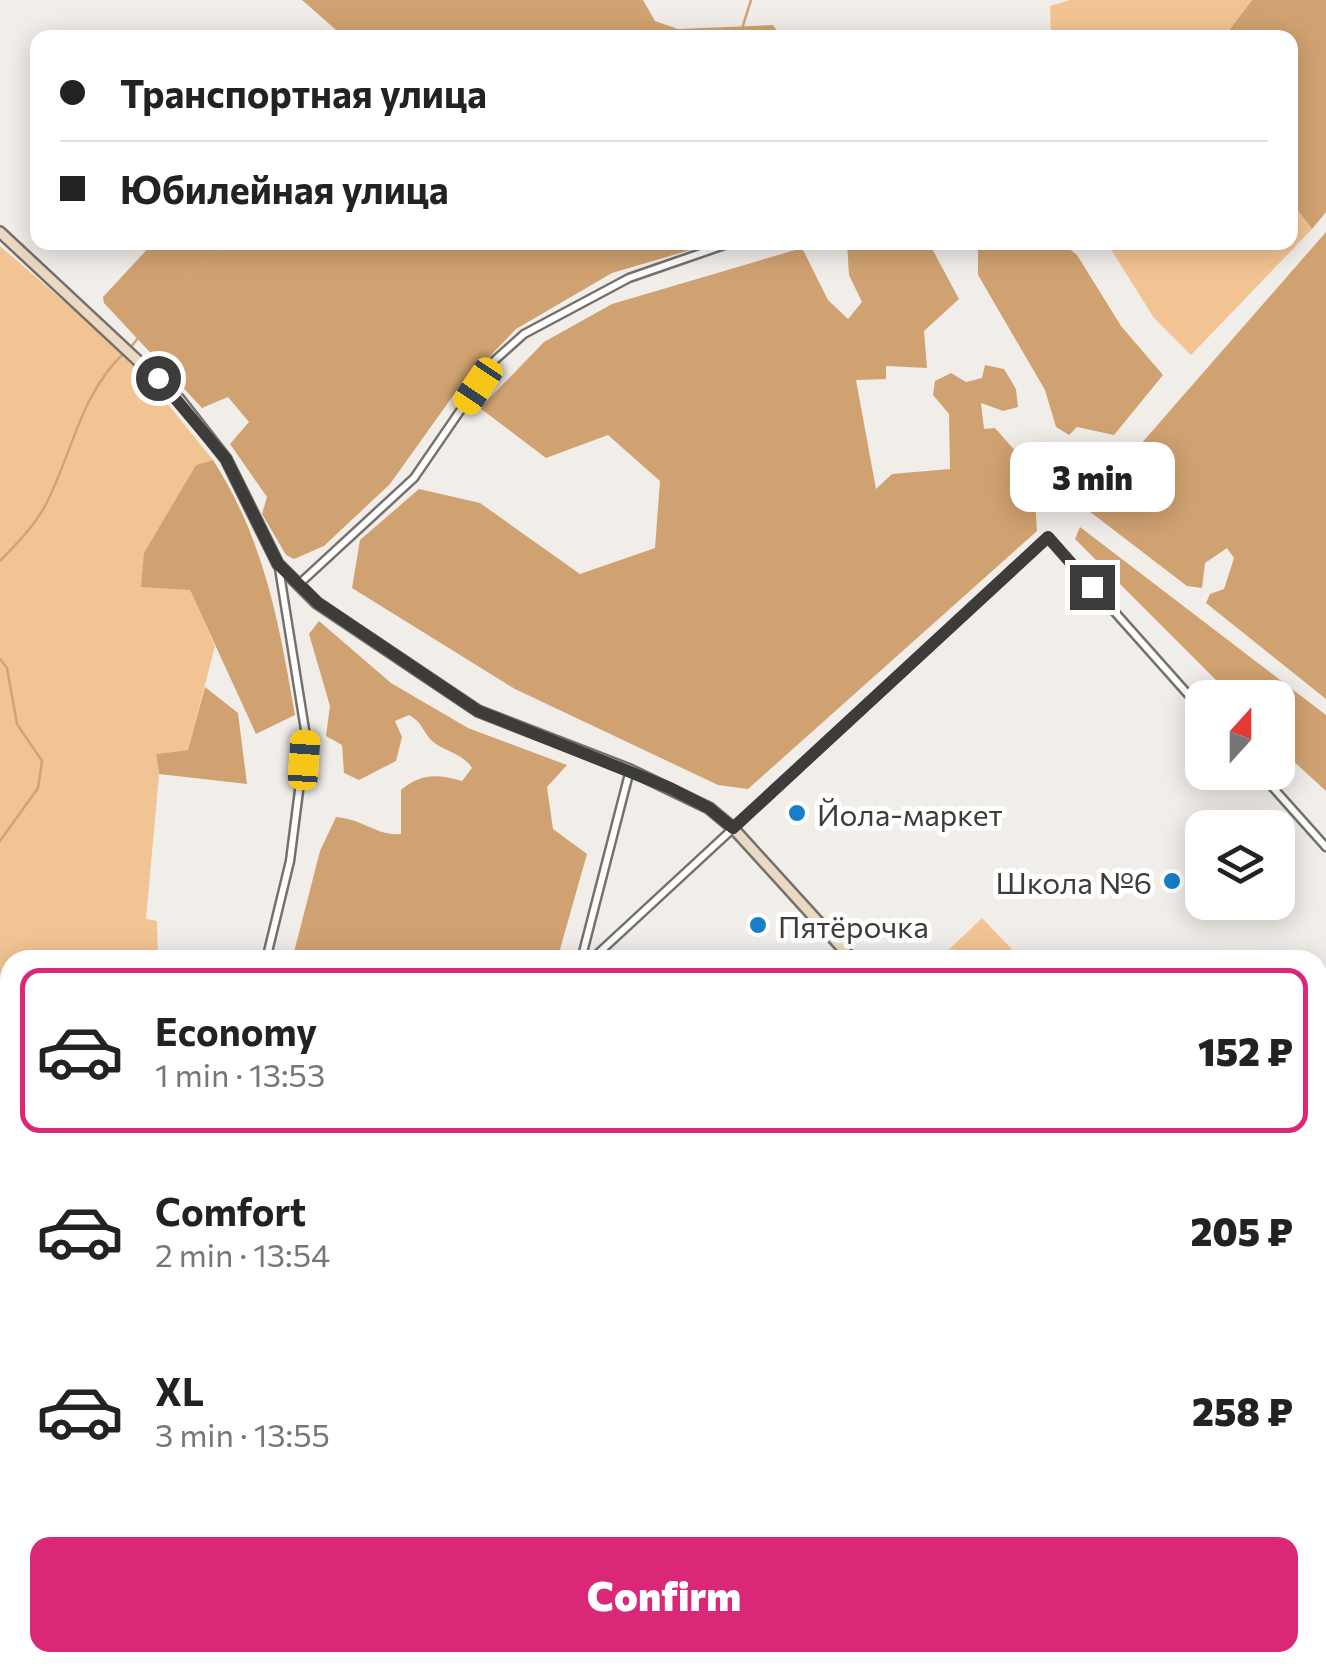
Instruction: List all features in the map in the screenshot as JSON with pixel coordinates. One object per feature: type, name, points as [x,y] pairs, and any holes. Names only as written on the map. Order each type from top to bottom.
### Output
[{"type":"main road","points":[[0,232],[179,398],[226,459],[278,564],[298,586],[478,711],[630,770],[698,802],[733,828],[845,950]]},
{"type":"street","points":[[298,586],[414,478],[495,360],[524,334],[629,278],[711,250]]},
{"type":"street","points":[[602,950],[1048,537],[1185,691]]},
{"type":"street","points":[[268,950],[293,843],[306,736],[291,620],[278,564]]},
{"type":"street","points":[[584,950],[630,770]]},
{"type":"street","points":[[1275,790],[1326,847]]},
{"type":"shaded area","points":[[302,0],[643,0],[655,21],[678,29],[773,25],[777,30],[336,30]]},
{"type":"shaded area","points":[[1070,0],[1252,0],[1229,30],[1051,30],[1050,6]]},
{"type":"shaded area","points":[[1252,0],[1326,0],[1326,212],[1312,229],[1298,211],[1298,30],[1229,30]]},
{"type":"shaded area","points":[[1298,211],[1312,229],[1298,244]]},
{"type":"shaded area","points":[[1326,232],[1326,699],[1206,603],[1210,594],[1224,589],[1234,558],[1227,548],[1205,563],[1202,588],[1187,586],[1085,508]]},
{"type":"shaded area","points":[[0,246],[133,361],[213,460],[196,465],[190,590],[215,646],[188,750],[156,754],[159,775],[146,919],[157,921],[158,950],[0,950]]},
{"type":"shaded area","points":[[146,250],[690,250],[612,273],[516,329],[455,393],[390,484],[324,546],[294,559],[286,555],[262,514],[267,497],[230,444],[249,422],[228,397],[202,408],[104,303],[103,297]]},
{"type":"shaded area","points":[[803,250],[828,300],[848,319],[862,302],[849,275],[847,250],[933,250],[959,299],[924,331],[927,368],[886,366],[886,379],[856,380],[876,489],[892,474],[950,469],[949,414],[933,395],[935,381],[951,373],[966,382],[982,378],[985,365],[1004,369],[1016,389],[1018,407],[1003,411],[981,403],[984,429],[995,428],[1033,471],[1037,531],[748,789],[718,785],[515,689],[352,588],[360,540],[419,489],[480,503],[580,574],[655,548],[660,481],[608,435],[546,458],[480,408],[544,342],[612,304]]},
{"type":"shaded area","points":[[978,250],[1071,250],[1121,326],[1163,375],[1114,435],[1077,427],[1069,435],[1056,427],[1045,390],[978,275]]},
{"type":"shaded area","points":[[1111,250],[1292,250],[1191,355],[1154,318]]},
{"type":"shaded area","points":[[213,460],[245,521],[268,583],[295,715],[256,734],[190,590],[141,587],[144,553],[196,465]]},
{"type":"shaded area","points":[[1080,527],[1280,680],[1216,680],[1075,539]]},
{"type":"shaded area","points":[[319,621],[391,683],[468,728],[567,765],[547,787],[553,829],[587,854],[560,950],[295,950],[320,851],[336,817],[385,833],[401,834],[401,790],[430,776],[462,781],[472,768],[431,740],[409,715],[395,721],[402,737],[396,761],[359,780],[344,773],[342,745],[326,736],[330,706],[309,634]]},
{"type":"shaded area","points":[[205,687],[238,713],[247,784],[159,774],[156,754],[188,750]]},
{"type":"shaded area","points":[[1295,691],[1326,715],[1326,791],[1295,763]]},
{"type":"shaded area","points":[[982,918],[1012,950],[948,950]]},
{"type":"waterway","points":[[742,30],[751,0]]},
{"type":"waterway","points":[[131,347],[181,282],[219,250]]},
{"type":"waterway","points":[[0,561],[40,514],[87,406],[125,352]]},
{"type":"waterway","points":[[0,659],[7,668],[17,724],[42,761],[38,788],[0,841]]},
{"type":"place","name":"Йола-маркет","points":[[797,813]]},
{"type":"place","name":"Школа №6","points":[[1172,881]]},
{"type":"place","name":"Пятёрочка","points":[[758,925]]},
{"type":"route","points":[[158,378],[179,398],[226,459],[278,564],[318,603],[478,711],[670,788],[709,808],[733,828],[1048,537],[1092,587]]}]
